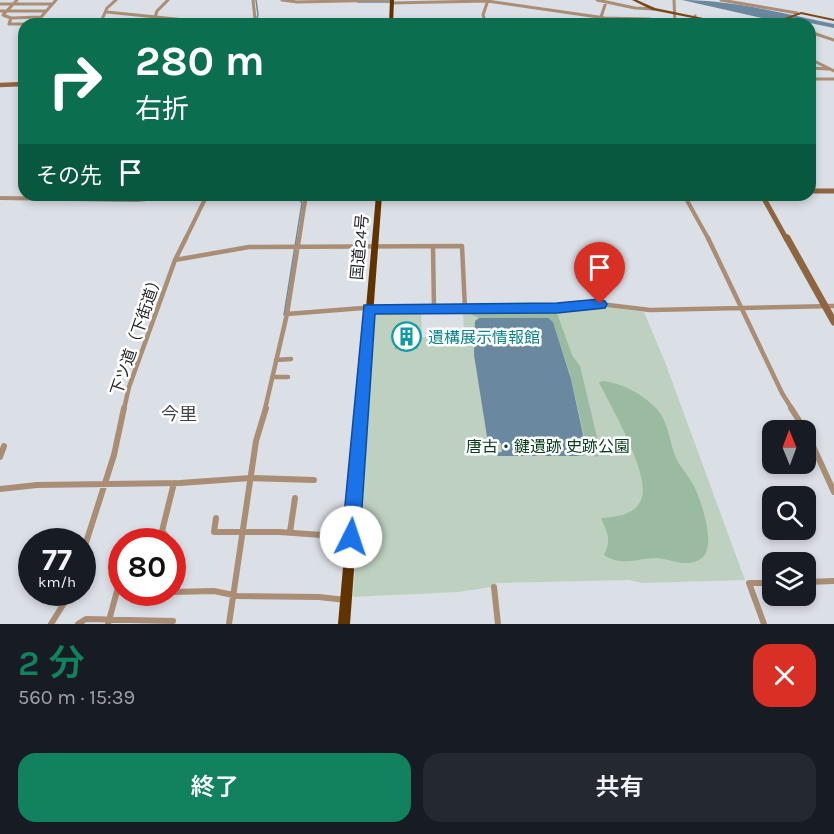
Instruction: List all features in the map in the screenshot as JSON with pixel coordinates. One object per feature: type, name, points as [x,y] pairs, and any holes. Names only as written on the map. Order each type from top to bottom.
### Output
[{"type":"highway","points":[[391,1],[391,18]]},
{"type":"highway","name":"国道24号","points":[[344,624],[379,201]]},
{"type":"main road","points":[[634,0],[654,9],[704,18]]},
{"type":"main road","points":[[784,18],[796,13],[811,13],[834,20]]},
{"type":"street","points":[[17,0],[3,15],[10,18],[40,17],[56,0]]},
{"type":"street","points":[[104,18],[116,0]]},
{"type":"street","points":[[107,12],[153,18],[168,0]]},
{"type":"street","points":[[253,0],[255,18]]},
{"type":"street","points":[[282,0],[297,2],[487,1],[603,18],[641,18],[644,9]]},
{"type":"street","points":[[597,0],[654,9]]},
{"type":"street","points":[[667,0],[673,1],[674,18]]},
{"type":"street","points":[[721,0],[796,13]]},
{"type":"street","points":[[737,0],[751,6]]},
{"type":"street","points":[[484,18],[487,1]]},
{"type":"street","points":[[603,18],[606,2]]},
{"type":"street","points":[[0,4],[52,4]]},
{"type":"street","points":[[0,11],[46,10]]},
{"type":"street","points":[[10,18],[9,24],[18,24]]},
{"type":"street","points":[[816,34],[834,40]]},
{"type":"street","points":[[816,62],[834,71]]},
{"type":"street","points":[[816,68],[829,69]]},
{"type":"street","points":[[816,79],[834,79]]},
{"type":"street","points":[[0,85],[18,84]]},
{"type":"street","points":[[816,191],[834,191]]},
{"type":"street","points":[[0,198],[18,198]]},
{"type":"street","name":"下ツ道（下街道）","points":[[90,528],[119,437],[129,387],[175,260],[204,201]]},
{"type":"street","points":[[229,624],[235,595],[250,478],[262,416],[287,314],[295,247],[305,201]]},
{"type":"street","points":[[687,201],[782,393],[798,420]]},
{"type":"street","points":[[765,201],[834,322]]},
{"type":"street","points":[[433,246],[434,309]]},
{"type":"street","points":[[175,260],[237,251],[243,247],[462,246],[465,309]]},
{"type":"street","points":[[287,314],[369,309],[569,308],[600,304],[650,310],[834,306]]},
{"type":"street","points":[[276,360],[291,359]]},
{"type":"street","points":[[272,377],[288,377]]},
{"type":"street","points":[[0,457],[4,446]]},
{"type":"street","points":[[816,454],[834,492]]},
{"type":"street","points":[[0,489],[38,485],[174,483],[250,478],[314,480]]},
{"type":"street","points":[[163,528],[174,483]]},
{"type":"street","points":[[290,532],[295,498]]},
{"type":"street","points":[[216,518],[214,531],[290,532],[351,537]]},
{"type":"street","points":[[816,582],[834,581]]},
{"type":"street","points":[[762,583],[749,583],[764,624]]},
{"type":"street","points":[[494,587],[498,624]]},
{"type":"street","points":[[186,592],[346,600]]},
{"type":"street","points":[[51,624],[62,606]]},
{"type":"street","points":[[108,622],[113,606]]},
{"type":"street","points":[[78,624],[86,619],[108,622],[173,621]]},
{"type":"green space","name":"唐古・鍵遺跡 史跡公園","points":[[600,306],[644,312],[665,362],[745,580],[496,583],[492,587],[458,592],[353,597],[374,311],[421,309],[422,337],[461,336],[464,332],[463,311],[559,311]]},
{"type":"green space","points":[[552,310],[557,313],[572,355],[580,366],[601,454],[596,457],[588,453],[570,374],[553,322],[547,318],[479,318],[468,313]]},
{"type":"green space","points":[[602,381],[618,384],[640,395],[661,415],[676,458],[691,481],[703,511],[708,543],[702,558],[691,563],[657,558],[617,561],[604,555],[608,540],[601,518],[618,516],[634,509],[641,500],[643,489],[636,459],[599,383]]},
{"type":"water","points":[[682,0],[721,2],[806,18],[762,18]]},
{"type":"water","points":[[816,20],[834,24],[834,28],[816,24]]},
{"type":"water","points":[[479,318],[548,318],[553,322],[571,379],[587,453],[582,456],[498,456],[494,453],[502,452],[501,443],[491,443],[492,452],[489,449],[474,355],[475,321]]},
{"type":"building","name":"遺構展示情報館","points":[[417,326],[417,348],[396,348],[396,327]]},
{"type":"waterway","points":[[256,0],[257,18]]},
{"type":"waterway","points":[[358,2],[390,2]]},
{"type":"waterway","points":[[284,315],[301,201]]},
{"type":"place","name":"遺構展示情報館","points":[[407,337]]},
{"type":"district","name":"今里","points":[[179,414]]},
{"type":"route","points":[[351,537],[369,309],[569,308],[600,304]]}]
